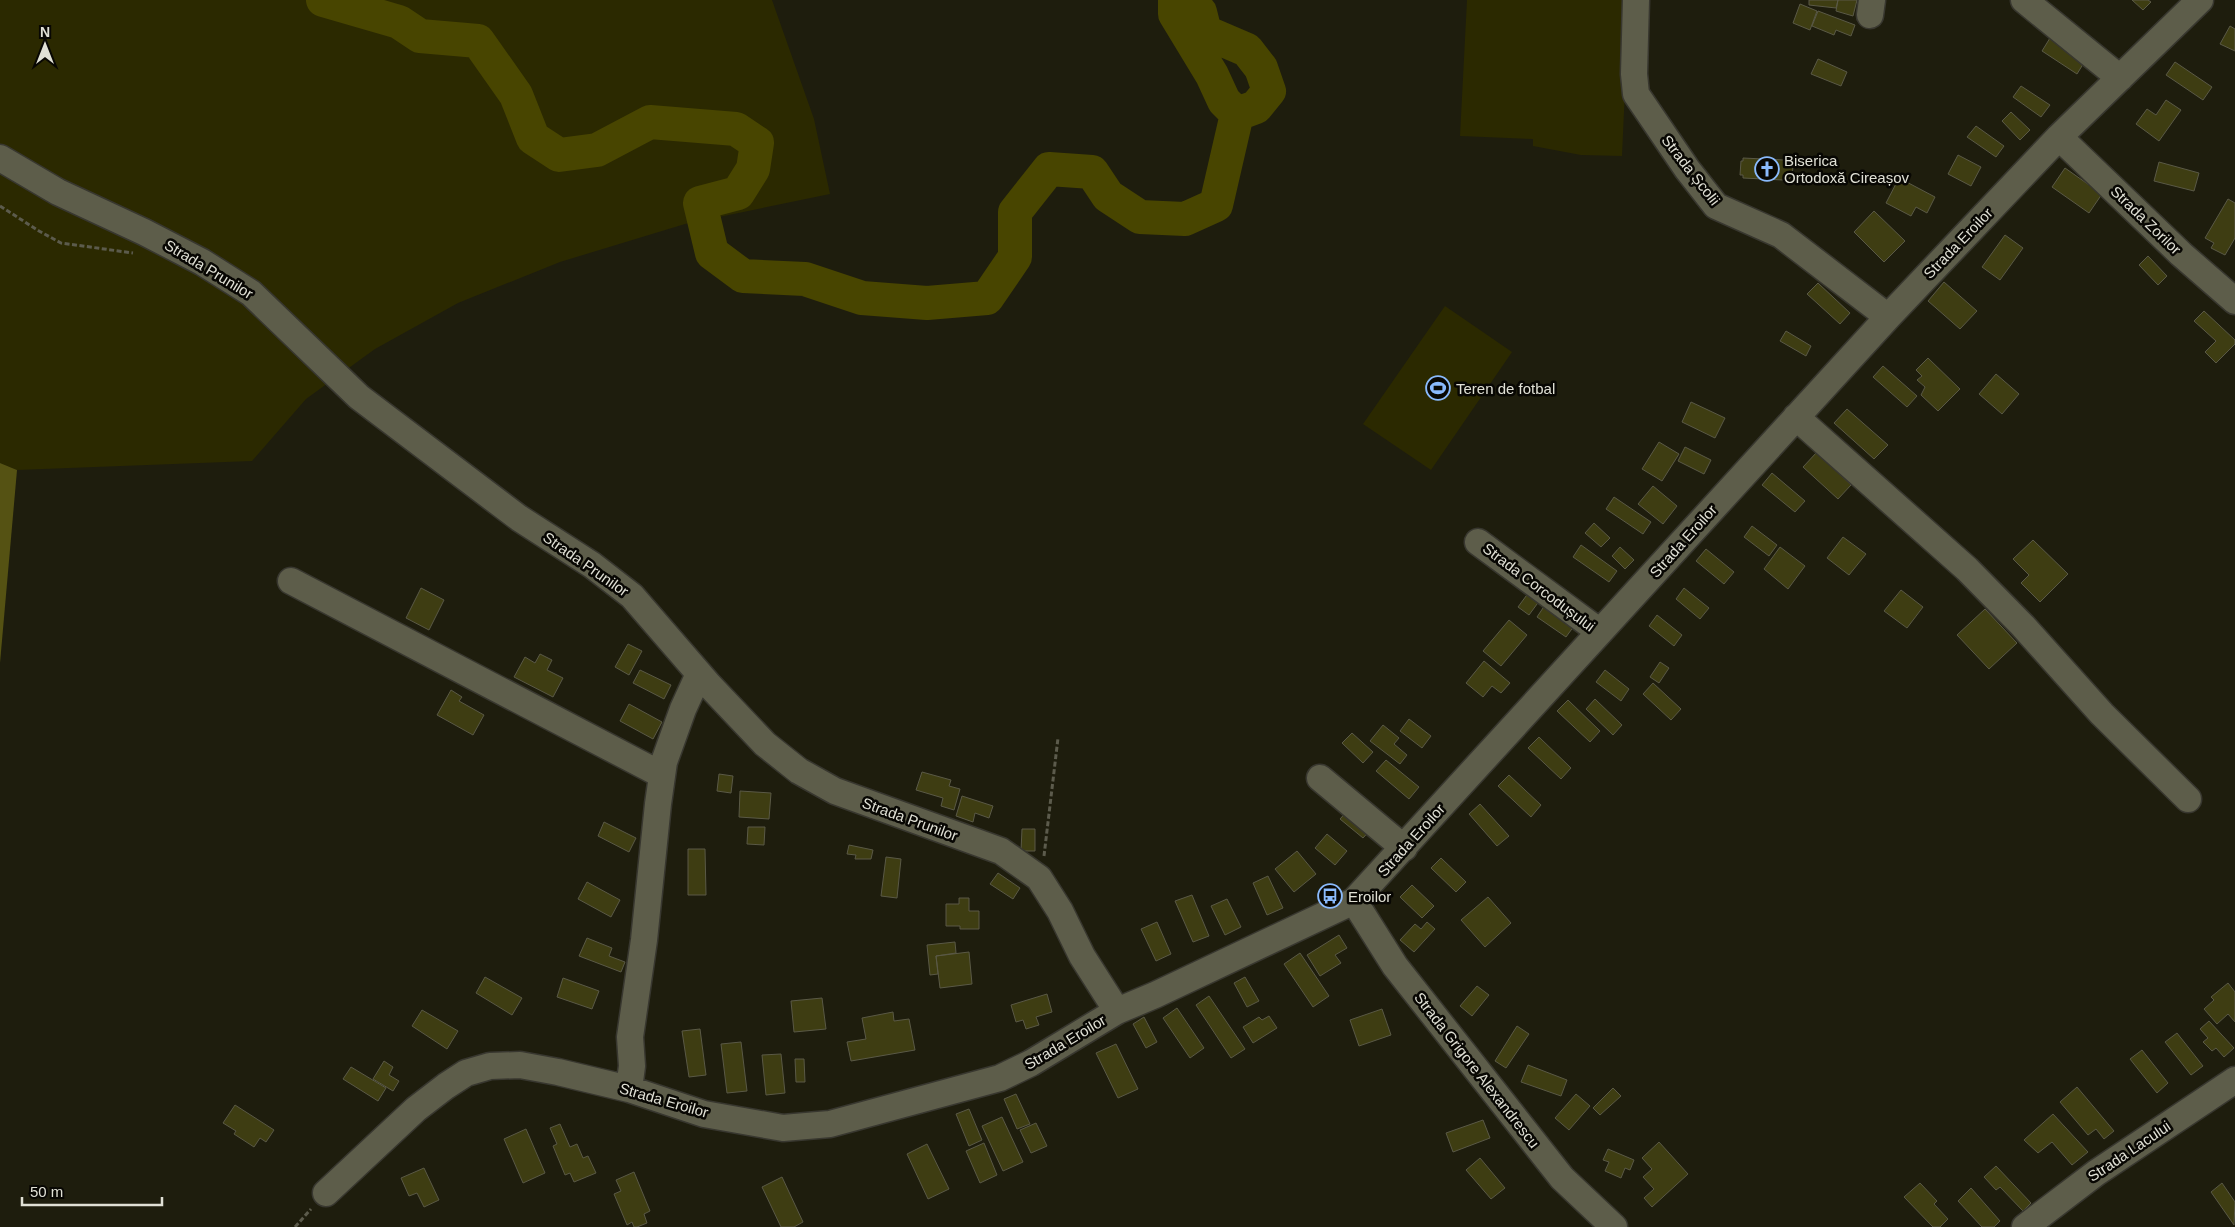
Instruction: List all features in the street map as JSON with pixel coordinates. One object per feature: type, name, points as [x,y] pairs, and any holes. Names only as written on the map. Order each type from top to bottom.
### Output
[{"type":"street","name":"Strada Școlii","points":[[1636,0],[1634,74],[1636,94],[1687,169],[1716,206],[1781,235],[1888,317]]},
{"type":"street","points":[[2024,0],[2120,78]]},
{"type":"street","name":"Strada Eroilor","points":[[326,1192],[416,1109],[466,1073],[490,1066],[520,1065],[629,1089],[704,1114],[783,1128],[830,1124],[1000,1078],[1030,1063],[1117,1011],[1354,902],[1888,317],[2059,137],[2200,0]]},
{"type":"street","name":"Strada Zorilor","points":[[2059,137],[2181,254],[2235,300]]},
{"type":"street","name":"Strada Prunilor","points":[[0,158],[58,192],[144,232],[202,262],[251,293],[359,397],[519,518],[592,565],[632,596],[699,674],[766,744],[799,771],[835,791],[1001,851],[1039,878],[1060,911],[1082,956],[1117,1011]]},
{"type":"street","points":[[1796,417],[1967,569],[2102,714],[2188,800]]},
{"type":"street","name":"Strada Corcodușului","points":[[1478,542],[1600,632]]},
{"type":"street","points":[[291,580],[662,775]]},
{"type":"street","points":[[629,1089],[632,1066],[630,1037],[644,940],[664,762],[683,709],[699,674]]},
{"type":"street","points":[[1320,778],[1404,848]]},
{"type":"street","name":"Strada Grigore Alexandrescu","points":[[1354,902],[1395,966],[1556,1170],[1614,1227]]},
{"type":"street","name":"Strada Lacului","points":[[2025,1227],[2096,1173],[2235,1080]]},
{"type":"path","points":[[0,206],[61,243],[138,253]]},
{"type":"path","points":[[1039,878],[1044,860],[1058,738]]},
{"type":"shaded area","points":[[0,0],[772,0],[814,119],[830,194],[685,224],[560,262],[458,303],[375,349],[306,399],[252,461],[17,470],[0,463]]},
{"type":"shaded area","points":[[1467,0],[1629,0],[1622,156],[1581,155],[1533,146],[1533,139],[1460,136]]},
{"type":"shaded area","name":"Teren de fotbal","points":[[1445,306],[1512,352],[1431,470],[1363,424]]},
{"type":"shaded area","points":[[0,463],[17,470],[0,663]]},
{"type":"building","points":[[1809,0],[1838,0],[1836,8],[1809,5]]},
{"type":"building","points":[[1838,0],[1857,0],[1853,16],[1836,11]]},
{"type":"building","points":[[2132,0],[2148,0],[2151,2],[2143,10]]},
{"type":"building","points":[[1800,4],[1817,11],[1810,30],[1793,23]]},
{"type":"building","points":[[1818,11],[1855,25],[1851,36],[1836,30],[1834,35],[1812,26]]},
{"type":"building","points":[[2230,26],[2235,29],[2235,51],[2220,44]]},
{"type":"building","points":[[2050,38],[2085,61],[2077,74],[2042,51]]},
{"type":"building","points":[[1818,59],[1847,72],[1841,86],[1811,74]]},
{"type":"building","points":[[2175,62],[2212,87],[2203,100],[2166,75]]},
{"type":"building","points":[[2021,86],[2050,105],[2041,117],[2013,97]]},
{"type":"building","points":[[2166,100],[2181,110],[2159,141],[2136,124],[2147,109],[2156,115]]},
{"type":"building","points":[[2011,112],[2030,130],[2020,140],[2002,121]]},
{"type":"building","points":[[1976,126],[2004,146],[1996,157],[1967,137]]},
{"type":"building","points":[[1958,155],[1981,167],[1971,186],[1948,174]]},
{"type":"building","name":"Biserica Ortodoxă Cireașov","points":[[1743,158],[1784,160],[1793,167],[1792,175],[1789,179],[1783,180],[1743,178],[1743,175],[1740,175]]},
{"type":"building","points":[[2159,162],[2199,173],[2194,191],[2154,181]]},
{"type":"building","points":[[2065,168],[2102,194],[2089,213],[2052,187]]},
{"type":"building","points":[[1899,178],[1935,197],[1927,213],[1916,207],[1911,216],[1886,203]]},
{"type":"building","points":[[2228,199],[2235,203],[2235,238],[2225,255],[2211,248],[2214,243],[2205,238]]},
{"type":"building","points":[[1874,211],[1905,241],[1884,262],[1854,232]]},
{"type":"building","points":[[2005,235],[2023,248],[2000,280],[1982,267]]},
{"type":"building","points":[[2148,256],[2167,276],[2158,285],[2139,265]]},
{"type":"building","points":[[1944,282],[1977,311],[1960,329],[1928,301]]},
{"type":"building","points":[[1818,283],[1850,313],[1840,324],[1807,294]]},
{"type":"building","points":[[2204,311],[2235,340],[2235,344],[2216,363],[2205,352],[2216,341],[2194,321]]},
{"type":"building","points":[[1786,331],[1811,346],[1806,356],[1780,341]]},
{"type":"building","points":[[1928,358],[1960,389],[1938,411],[1921,395],[1925,387],[1917,380],[1922,376],[1916,370]]},
{"type":"building","points":[[1883,366],[1917,396],[1907,407],[1873,377]]},
{"type":"building","points":[[1996,374],[2019,394],[2002,414],[1979,394]]},
{"type":"building","points":[[1691,402],[1725,418],[1715,438],[1682,422]]},
{"type":"building","points":[[1847,409],[1888,445],[1874,459],[1834,423]]},
{"type":"building","points":[[1659,442],[1679,454],[1662,481],[1642,469]]},
{"type":"building","points":[[1685,447],[1711,460],[1704,474],[1678,461]]},
{"type":"building","points":[[1817,452],[1851,485],[1838,499],[1803,467]]},
{"type":"building","points":[[1772,473],[1805,501],[1795,512],[1762,485]]},
{"type":"building","points":[[1653,486],[1677,506],[1663,524],[1638,504]]},
{"type":"building","points":[[1614,497],[1651,522],[1643,534],[1606,509]]},
{"type":"building","points":[[1594,523],[1610,538],[1601,547],[1585,533]]},
{"type":"building","points":[[1752,526],[1777,545],[1769,556],[1744,537]]},
{"type":"building","points":[[1843,537],[1866,554],[1849,575],[1827,558]]},
{"type":"building","points":[[2033,540],[2068,574],[2040,602],[2021,583],[2029,575],[2013,559]]},
{"type":"building","points":[[1581,545],[1617,571],[1609,582],[1573,557]]},
{"type":"building","points":[[1620,547],[1634,560],[1625,569],[1612,556]]},
{"type":"building","points":[[1780,547],[1805,566],[1788,589],[1764,569]]},
{"type":"building","points":[[1706,549],[1734,572],[1724,584],[1696,561]]},
{"type":"building","points":[[421,588],[444,600],[429,630],[406,618]]},
{"type":"building","points":[[1684,588],[1709,608],[1700,619],[1676,599]]},
{"type":"building","points":[[1901,590],[1923,607],[1907,628],[1884,611]]},
{"type":"building","points":[[1529,592],[1540,600],[1529,615],[1518,607]]},
{"type":"building","points":[[1545,605],[1574,626],[1566,637],[1537,617]]},
{"type":"building","points":[[1985,609],[2017,643],[1989,669],[1957,635]]},
{"type":"building","points":[[1657,615],[1682,635],[1674,646],[1649,626]]},
{"type":"building","points":[[1509,620],[1527,635],[1501,666],[1483,651]]},
{"type":"building","points":[[628,644],[642,651],[629,675],[615,667]]},
{"type":"building","points":[[540,654],[552,660],[547,670],[563,678],[553,697],[514,677],[525,657],[535,663]]},
{"type":"building","points":[[1484,661],[1510,683],[1501,693],[1492,686],[1483,697],[1466,683]]},
{"type":"building","points":[[1660,662],[1669,668],[1659,683],[1650,677]]},
{"type":"building","points":[[640,670],[671,685],[664,699],[633,683]]},
{"type":"building","points":[[1605,670],[1629,689],[1621,701],[1596,682]]},
{"type":"building","points":[[1653,683],[1681,709],[1671,720],[1643,694]]},
{"type":"building","points":[[451,690],[462,697],[459,701],[484,715],[473,735],[437,715]]},
{"type":"building","points":[[1595,699],[1622,725],[1613,735],[1586,709]]},
{"type":"building","points":[[1568,700],[1600,731],[1590,742],[1557,711]]},
{"type":"building","points":[[629,704],[662,722],[653,739],[620,721]]},
{"type":"building","points":[[1409,719],[1431,736],[1422,748],[1400,731]]},
{"type":"building","points":[[1383,725],[1399,738],[1394,744],[1407,755],[1400,764],[1370,741]]},
{"type":"building","points":[[1352,733],[1373,752],[1363,763],[1342,743]]},
{"type":"building","points":[[1539,737],[1571,768],[1561,779],[1528,748]]},
{"type":"building","points":[[1386,760],[1419,787],[1409,799],[1376,771]]},
{"type":"building","points":[[922,772],[951,780],[949,786],[960,789],[954,810],[941,806],[943,798],[916,790]]},
{"type":"building","points":[[719,774],[733,776],[731,793],[717,791]]},
{"type":"building","points":[[1509,775],[1541,805],[1531,817],[1498,786]]},
{"type":"building","points":[[740,791],[771,793],[769,819],[739,817]]},
{"type":"building","points":[[962,796],[993,806],[989,818],[975,813],[973,822],[956,816]]},
{"type":"building","points":[[1480,804],[1509,836],[1497,846],[1469,814]]},
{"type":"building","points":[[1349,809],[1372,828],[1363,838],[1340,819]]},
{"type":"building","points":[[604,822],[636,838],[629,852],[598,836]]},
{"type":"building","points":[[748,827],[765,827],[764,845],[747,844]]},
{"type":"building","points":[[1022,829],[1035,829],[1035,851],[1021,851]]},
{"type":"building","points":[[1327,834],[1347,851],[1335,865],[1315,848]]},
{"type":"building","points":[[849,845],[873,850],[871,859],[855,859],[856,855],[847,854]]},
{"type":"building","points":[[688,849],[705,849],[706,895],[688,895]]},
{"type":"building","points":[[1297,851],[1316,874],[1294,892],[1275,869]]},
{"type":"building","points":[[886,857],[901,859],[897,898],[881,896]]},
{"type":"building","points":[[1441,858],[1466,882],[1456,892],[1431,868]]},
{"type":"building","points":[[998,873],[1020,888],[1013,899],[990,884]]},
{"type":"building","points":[[1268,876],[1283,908],[1267,915],[1253,883]]},
{"type":"building","points":[[587,882],[620,900],[611,917],[578,899]]},
{"type":"building","points":[[1412,885],[1434,906],[1422,918],[1400,897]]},
{"type":"building","points":[[1192,895],[1209,936],[1193,942],[1175,901]]},
{"type":"building","points":[[1488,897],[1511,923],[1485,947],[1461,920]]},
{"type":"building","points":[[959,898],[969,898],[969,911],[979,911],[979,929],[960,929],[960,926],[946,926],[946,904],[959,904]]},
{"type":"building","points":[[1227,899],[1241,927],[1225,935],[1211,906]]},
{"type":"building","points":[[1157,922],[1171,954],[1156,961],[1141,929]]},
{"type":"building","points":[[1427,922],[1435,929],[1414,952],[1400,940],[1415,924],[1421,929]]},
{"type":"building","points":[[1339,935],[1347,948],[1335,955],[1341,963],[1320,976],[1307,955]]},
{"type":"building","points":[[587,938],[612,948],[609,956],[625,962],[621,972],[579,956]]},
{"type":"building","points":[[955,942],[956,953],[936,956],[938,974],[930,975],[927,945]]},
{"type":"building","points":[[969,952],[972,984],[940,988],[936,956]]},
{"type":"building","points":[[1300,953],[1329,996],[1313,1007],[1284,964]]},
{"type":"building","points":[[485,977],[522,998],[512,1015],[476,993]]},
{"type":"building","points":[[1245,977],[1259,1001],[1247,1007],[1234,983]]},
{"type":"building","points":[[563,978],[599,991],[592,1009],[557,997]]},
{"type":"building","points":[[2228,983],[2235,992],[2235,1022],[2228,1014],[2217,1024],[2204,1009],[2214,1000],[2211,997]]},
{"type":"building","points":[[1477,986],[1489,995],[1472,1016],[1460,1006]]},
{"type":"building","points":[[1047,994],[1052,1012],[1036,1017],[1039,1025],[1026,1029],[1023,1020],[1016,1022],[1011,1005]]},
{"type":"building","points":[[1209,996],[1245,1049],[1231,1058],[1196,1005]]},
{"type":"building","points":[[822,998],[826,1029],[794,1032],[791,1001]]},
{"type":"building","points":[[1177,1008],[1204,1048],[1190,1058],[1163,1018]]},
{"type":"building","points":[[1382,1009],[1391,1035],[1359,1046],[1350,1020]]},
{"type":"building","points":[[422,1010],[458,1031],[447,1049],[412,1026]]},
{"type":"building","points":[[893,1012],[894,1021],[909,1019],[915,1050],[851,1061],[847,1042],[866,1039],[862,1018]]},
{"type":"building","points":[[1269,1016],[1277,1028],[1253,1043],[1243,1027],[1259,1017],[1262,1020]]},
{"type":"building","points":[[1144,1017],[1157,1042],[1146,1048],[1133,1024]]},
{"type":"building","points":[[2209,1021],[2234,1048],[2224,1057],[2216,1048],[2212,1051],[2203,1042],[2208,1038],[2200,1029]]},
{"type":"building","points":[[1517,1026],[1529,1034],[1506,1068],[1495,1061]]},
{"type":"building","points":[[700,1029],[706,1075],[689,1077],[682,1031]]},
{"type":"building","points":[[2177,1033],[2203,1066],[2191,1075],[2165,1042]]},
{"type":"building","points":[[741,1042],[747,1091],[727,1093],[721,1044]]},
{"type":"building","points":[[1116,1044],[1138,1089],[1118,1098],[1096,1053]]},
{"type":"building","points":[[2142,1050],[2168,1083],[2157,1093],[2130,1059]]},
{"type":"building","points":[[781,1054],[785,1093],[766,1095],[762,1055]]},
{"type":"building","points":[[795,1059],[804,1059],[805,1082],[796,1082]]},
{"type":"building","points":[[384,1061],[393,1067],[389,1075],[399,1081],[393,1091],[373,1079]]},
{"type":"building","points":[[1528,1065],[1567,1080],[1561,1096],[1521,1082]]},
{"type":"building","points":[[351,1067],[386,1088],[378,1101],[343,1079]]},
{"type":"building","points":[[2077,1087],[2114,1131],[2104,1139],[2096,1129],[2088,1135],[2060,1102]]},
{"type":"building","points":[[1613,1088],[1621,1096],[1600,1115],[1593,1108]]},
{"type":"building","points":[[1016,1094],[1030,1124],[1017,1129],[1004,1099]]},
{"type":"building","points":[[1576,1094],[1590,1106],[1569,1130],[1555,1118]]},
{"type":"building","points":[[235,1105],[274,1130],[266,1142],[260,1138],[254,1147],[234,1134],[236,1131],[223,1123]]},
{"type":"building","points":[[969,1109],[982,1140],[969,1146],[956,1114]]},
{"type":"building","points":[[2053,1114],[2088,1152],[2072,1165],[2052,1142],[2038,1153],[2024,1140]]},
{"type":"building","points":[[1002,1117],[1023,1162],[1003,1171],[982,1126]]},
{"type":"building","points":[[1483,1120],[1490,1138],[1453,1152],[1446,1133]]},
{"type":"building","points":[[1036,1123],[1047,1146],[1031,1153],[1020,1130]]},
{"type":"building","points":[[560,1124],[570,1147],[577,1144],[583,1158],[588,1156],[596,1173],[574,1182],[570,1173],[565,1175],[553,1146],[557,1144],[550,1128]]},
{"type":"building","points":[[526,1129],[545,1173],[523,1183],[504,1139]]},
{"type":"building","points":[[1659,1142],[1688,1174],[1652,1207],[1644,1198],[1654,1189],[1643,1177],[1652,1169],[1642,1158]]},
{"type":"building","points":[[984,1143],[997,1175],[980,1183],[966,1151]]},
{"type":"building","points":[[927,1144],[949,1189],[928,1199],[907,1154]]},
{"type":"building","points":[[1608,1149],[1634,1160],[1630,1170],[1625,1168],[1621,1178],[1605,1171],[1609,1162],[1603,1160]]},
{"type":"building","points":[[1480,1158],[1505,1188],[1491,1199],[1466,1170]]},
{"type":"building","points":[[1996,1166],[2031,1203],[2023,1211],[2000,1187],[1996,1190],[1984,1177]]},
{"type":"building","points":[[424,1168],[439,1200],[424,1207],[417,1193],[409,1196],[401,1178]]},
{"type":"building","points":[[634,1172],[650,1211],[644,1214],[647,1223],[637,1227],[634,1227],[632,1222],[627,1225],[614,1194],[621,1191],[616,1180]]},
{"type":"building","points":[[782,1177],[803,1222],[794,1227],[781,1227],[762,1187]]},
{"type":"building","points":[[1920,1183],[1937,1201],[1934,1204],[1948,1219],[1940,1227],[1933,1227],[1904,1197]]},
{"type":"building","points":[[2222,1183],[2235,1202],[2234,1225],[2211,1192]]},
{"type":"building","points":[[1971,1188],[2000,1221],[1994,1227],[1982,1227],[1958,1201]]},
{"type":"waterway","points":[[323,0],[399,22],[420,36],[478,41],[516,95],[533,138],[559,155],[597,150],[650,122],[736,129],[757,143],[753,169],[738,193],[700,203],[712,253],[743,276],[805,279],[862,298],[927,303],[987,298],[1015,257],[1015,212],[1049,169],[1092,172],[1108,196],[1140,217],[1185,219],[1216,205],[1237,114]]},
{"type":"waterway","points":[[1175,0],[1175,14],[1212,75],[1224,101],[1237,114],[1256,107],[1269,91],[1261,68],[1247,50],[1205,32],[1200,12],[1187,0]]},
{"type":"place","name":"Biserica Ortodoxă Cireașov","points":[[1767,169]]},
{"type":"place","name":"Teren de fotbal","points":[[1438,388]]},
{"type":"place","name":"Eroilor","points":[[1330,896]]}]
